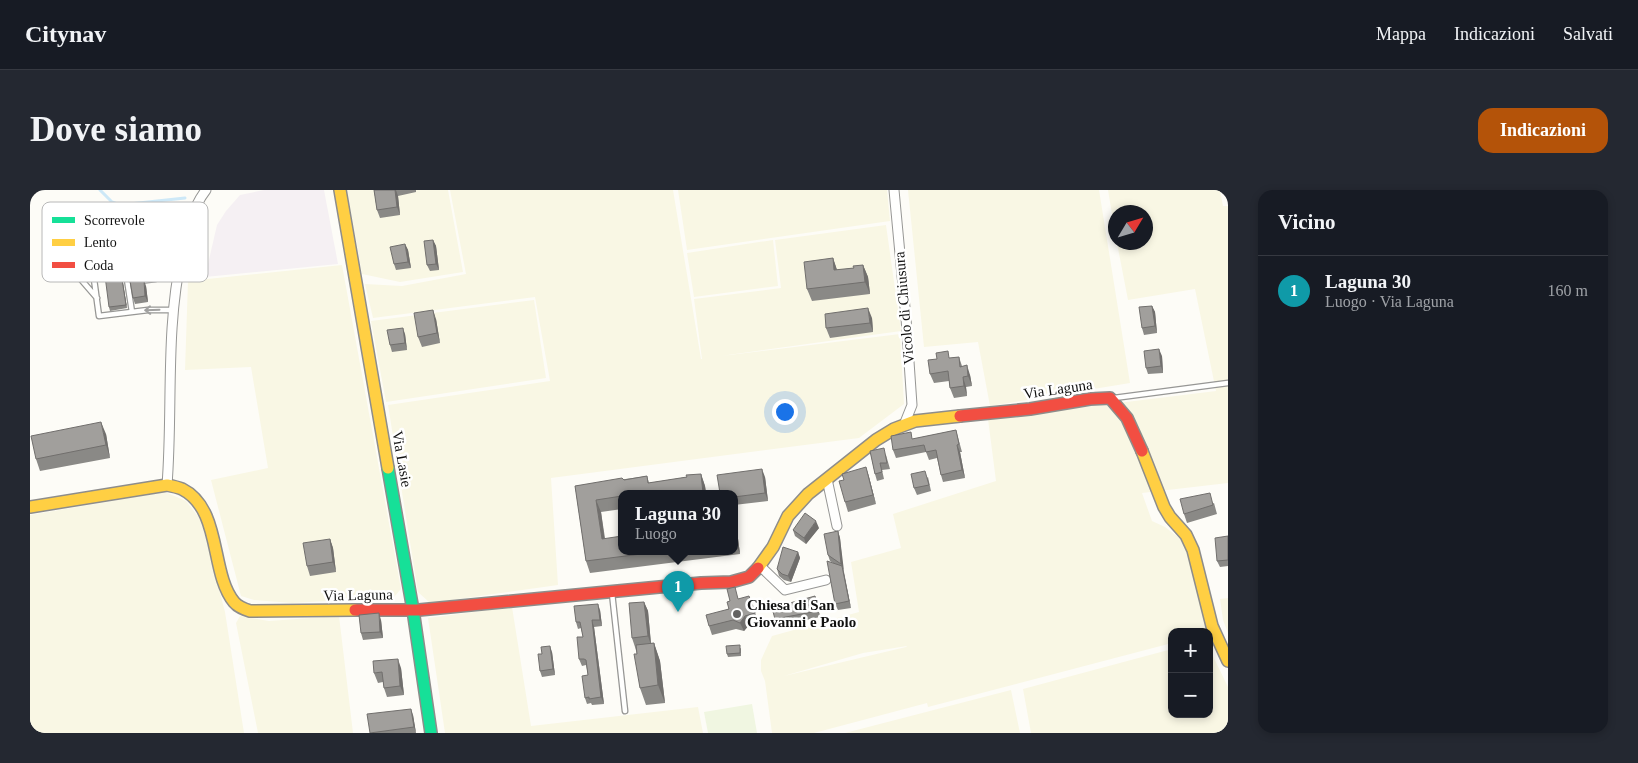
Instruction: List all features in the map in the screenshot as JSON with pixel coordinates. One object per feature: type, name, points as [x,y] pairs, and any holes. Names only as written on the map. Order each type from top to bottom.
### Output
[{"type":"street","points":[[198,202],[206,190]]},
{"type":"street","name":"Via Lasie","points":[[340,190],[413,610],[431,733]]},
{"type":"street","name":"Vicolo di Chiusura","points":[[894,190],[912,405],[904,425]]},
{"type":"street","points":[[30,507],[167,485],[170,449],[171,335],[177,282]]},
{"type":"street","name":"Via Laguna","points":[[167,485],[186,490],[201,507],[210,526],[217,559],[227,589],[235,603],[241,608],[250,611],[413,610],[701,583],[731,582],[749,577],[760,566],[773,547],[788,516],[808,494],[876,440],[894,429],[915,421],[1030,409],[1090,399],[1110,398],[1118,405],[1128,419],[1166,512],[1183,530],[1189,540],[1194,552],[1212,626],[1228,661]]},
{"type":"street","points":[[827,479],[836,526]]},
{"type":"street","points":[[760,566],[785,590],[826,580]]},
{"type":"lane","points":[[83,282],[97,298]]},
{"type":"lane","points":[[95,282],[99,316],[173,310]]},
{"type":"lane","points":[[128,282],[132,312]]},
{"type":"lane","points":[[1110,398],[1228,383]]},
{"type":"lane","points":[[612,592],[625,711]]},
{"type":"shaded area","points":[[264,190],[324,190],[338,264],[208,277],[208,264],[217,225],[240,195]]},
{"type":"shaded area","points":[[347,190],[448,190],[463,272],[400,282],[362,274]]},
{"type":"shaded area","points":[[450,190],[673,190],[701,359],[694,299],[781,288],[775,240],[886,225],[901,331],[721,356],[900,334],[904,404],[859,438],[551,478],[558,585],[430,603],[418,592],[388,405],[550,381],[535,297],[373,318],[365,284],[402,286],[466,274]]},
{"type":"shaded area","points":[[678,190],[887,190],[890,221],[687,250]]},
{"type":"shaded area","points":[[908,190],[1099,190],[1130,383],[990,406],[978,342],[924,347]]},
{"type":"shaded area","points":[[1108,190],[1220,190],[1223,206],[1228,206],[1228,483],[1142,493],[1152,521],[1165,527],[1187,544],[1208,628],[1168,628],[1168,644],[928,707],[927,703],[814,733],[772,733],[765,681],[761,671],[761,660],[772,636],[859,612],[851,562],[901,548],[893,514],[996,481],[988,419],[1216,391],[1195,289],[1128,300],[1118,250],[1153,250],[1153,205],[1110,205]],"holes":[[[907,646],[906,647],[784,676],[863,653]]]},
{"type":"shaded area","points":[[773,240],[778,286],[694,297],[687,253]]},
{"type":"shaded area","points":[[342,265],[401,589],[394,597],[292,603],[254,600],[241,596],[211,480],[268,468],[251,367],[185,370],[188,282],[208,282],[208,279]]},
{"type":"shaded area","points":[[534,300],[546,378],[386,402],[371,321]]},
{"type":"shaded area","points":[[165,492],[186,501],[201,520],[225,612],[244,733],[30,733],[30,515]]},
{"type":"shaded area","points":[[1228,598],[1228,633],[1223,620],[1220,599]]},
{"type":"shaded area","points":[[512,607],[531,726],[698,707],[703,733],[445,733],[428,618]]},
{"type":"shaded area","points":[[240,616],[269,621],[339,616],[353,733],[258,733],[236,623]]},
{"type":"shaded area","points":[[1168,650],[1168,718],[1213,718],[1213,656],[1228,687],[1228,733],[1031,733],[1023,689]]},
{"type":"shaded area","points":[[1011,690],[1020,733],[845,733]]},
{"type":"green space","points":[[752,704],[757,733],[708,733],[704,712]]},
{"type":"building","points":[[374,190],[395,190],[397,207],[377,210]]},
{"type":"building","points":[[433,240],[436,264],[427,265],[424,241]]},
{"type":"building","points":[[405,244],[408,262],[394,264],[390,247]]},
{"type":"building","points":[[833,258],[834,270],[863,265],[865,282],[807,289],[804,262]]},
{"type":"building","points":[[106,282],[122,282],[126,305],[109,307]]},
{"type":"building","points":[[130,282],[144,282],[145,296],[133,298]]},
{"type":"building","points":[[1152,306],[1155,326],[1142,328],[1139,307]]},
{"type":"building","points":[[868,308],[870,323],[826,328],[825,314]]},
{"type":"building","points":[[433,310],[437,333],[418,337],[414,313]]},
{"type":"building","points":[[403,328],[405,343],[390,345],[387,330]]},
{"type":"building","points":[[1159,349],[1161,366],[1146,368],[1144,351]]},
{"type":"building","points":[[948,351],[949,358],[959,357],[960,367],[967,365],[968,376],[963,377],[964,386],[950,388],[948,371],[930,374],[928,360],[937,359],[936,353]]},
{"type":"building","points":[[101,422],[106,445],[36,459],[31,436]]},
{"type":"building","points":[[956,430],[962,470],[941,475],[936,450],[926,452],[924,445],[893,450],[891,436],[911,432],[912,439]]},
{"type":"building","points":[[884,448],[887,463],[880,463],[882,472],[875,474],[870,451]]},
{"type":"building","points":[[866,467],[873,495],[845,502],[839,481],[844,480],[842,474]]},
{"type":"building","points":[[762,469],[765,493],[738,496],[738,490],[720,490],[717,475]]},
{"type":"building","points":[[925,471],[929,485],[914,488],[911,474]]},
{"type":"building","points":[[701,474],[703,490],[618,490],[618,497],[596,500],[602,539],[618,537],[618,555],[633,555],[586,561],[575,486],[647,476],[648,483],[687,477],[686,475]]},
{"type":"building","points":[[1210,493],[1213,505],[1184,514],[1180,499]]},
{"type":"building","points":[[805,513],[816,521],[804,538],[793,530]]},
{"type":"building","points":[[838,531],[841,564],[828,555],[824,534]]},
{"type":"building","points":[[1228,536],[1228,560],[1217,561],[1215,538]]},
{"type":"building","points":[[330,539],[333,562],[307,566],[303,543]]},
{"type":"building","points":[[783,547],[798,552],[788,576],[782,574],[777,569]]},
{"type":"building","points":[[827,561],[842,566],[849,601],[835,604]]},
{"type":"building","points":[[735,587],[738,599],[749,596],[755,613],[745,616],[740,623],[733,620],[709,626],[706,615],[729,609],[727,602],[730,601],[727,589]]},
{"type":"building","points":[[815,596],[818,611],[775,619],[772,608]]},
{"type":"building","points":[[644,602],[648,636],[632,638],[629,603]]},
{"type":"building","points":[[598,604],[600,620],[592,620],[601,697],[589,699],[589,697],[585,698],[582,676],[588,675],[586,660],[579,659],[577,637],[583,637],[580,622],[576,622],[574,606]]},
{"type":"building","points":[[379,613],[380,632],[361,633],[359,615]]},
{"type":"building","points":[[654,643],[658,685],[640,688],[634,654],[637,654],[636,645]]},
{"type":"building","points":[[740,645],[740,653],[727,654],[726,646]]},
{"type":"building","points":[[550,646],[553,669],[540,671],[538,654],[542,654],[541,647]]},
{"type":"building","points":[[398,659],[400,686],[384,688],[382,672],[374,673],[373,661]]},
{"type":"building","points":[[411,709],[414,727],[370,733],[367,714]]},
{"type":"waterway","points":[[100,190],[112,202]]},
{"type":"waterway","points":[[148,202],[185,198]]},
{"type":"traffic: fast","points":[[388,468],[413,610],[431,733]]},
{"type":"traffic: slow","points":[[340,190],[388,468]]},
{"type":"traffic: slow","points":[[758,568],[773,547],[788,516],[808,494],[876,440],[894,429],[915,421],[960,416]]},
{"type":"traffic: slow","points":[[1142,451],[1164,507],[1186,535],[1193,550],[1212,626],[1228,661]]},
{"type":"traffic: slow","points":[[30,507],[167,485],[182,489],[195,498],[204,511],[210,526],[221,575],[227,590],[237,605],[250,611],[355,610]]},
{"type":"traffic: jam","points":[[960,416],[1110,398],[1127,418],[1142,451]]},
{"type":"traffic: jam","points":[[355,610],[419,610],[701,583],[731,582],[749,577],[758,568]]},
{"type":"place","name":"Laguna 30","points":[[678,612]]},
{"type":"place","name":"Chiesa di San Giovanni e Paolo","points":[[737,614]]}]
